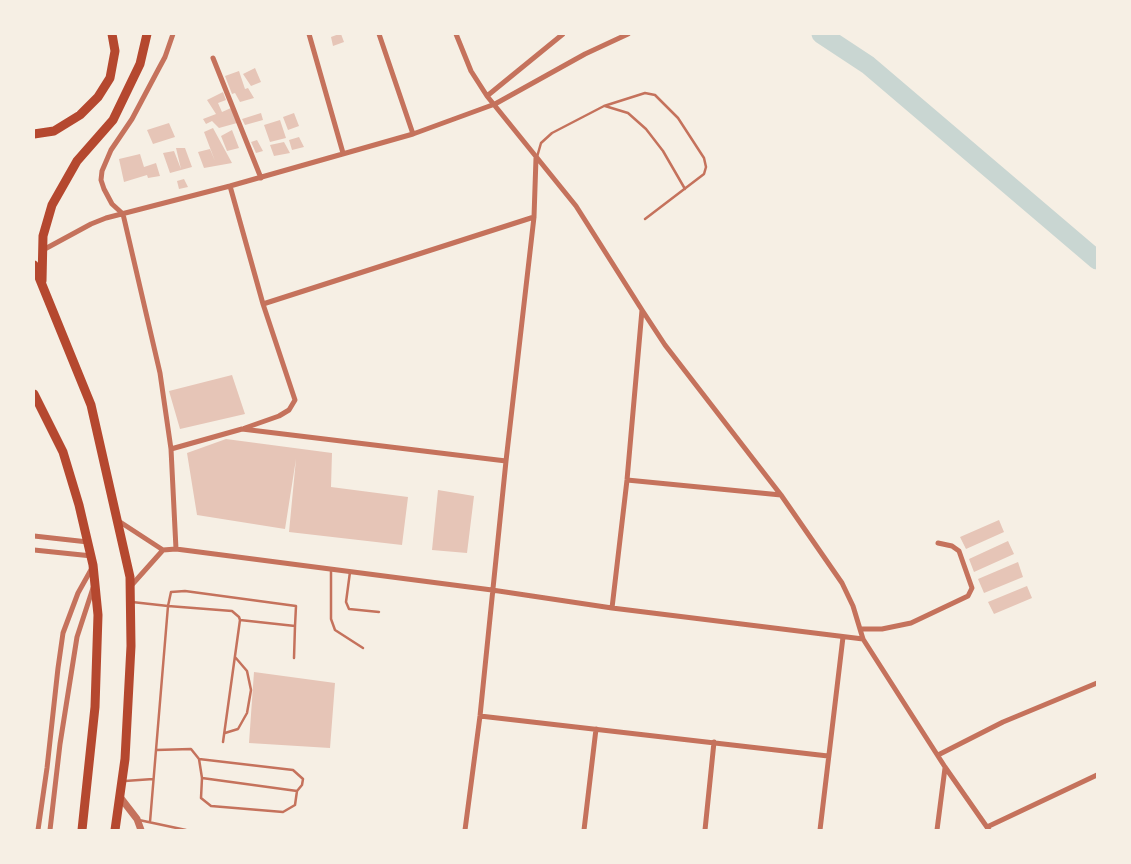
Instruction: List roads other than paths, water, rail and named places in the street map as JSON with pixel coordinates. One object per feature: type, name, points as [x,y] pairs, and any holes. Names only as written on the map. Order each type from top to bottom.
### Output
[{"type":"highway","points":[[34,134],[54,131],[80,115],[98,97],[110,78],[115,51],[112,34]]},
{"type":"highway","points":[[42,284],[43,236],[52,205],[77,161],[113,120],[140,64],[147,34]]},
{"type":"highway","points":[[34,265],[91,405],[130,577],[131,646],[125,759],[115,830]]},
{"type":"highway","points":[[34,394],[63,452],[71,475],[88,542],[95,582],[98,615],[96,707],[82,830]]},
{"type":"highway","points":[[34,409],[56,438]]},
{"type":"street","points":[[173,34],[158,70],[132,119],[112,150],[102,171],[101,180],[112,204],[123,214],[160,373],[171,449],[176,549]]},
{"type":"street","points":[[309,34],[343,153]]},
{"type":"street","points":[[379,34],[413,134]]},
{"type":"street","points":[[456,34],[471,71],[487,96],[576,206],[665,346],[781,495],[842,584],[853,606],[863,639],[945,767],[988,829],[1097,775]]},
{"type":"street","points":[[487,96],[561,34]]},
{"type":"street","points":[[42,250],[106,218],[261,178],[413,134],[495,104],[585,54],[628,34]]},
{"type":"street","points":[[213,58],[261,178]]},
{"type":"street","points":[[465,830],[480,716],[492,590],[534,217],[536,158]]},
{"type":"street","points":[[171,449],[242,429],[279,416],[289,410],[294,400],[263,304],[230,186]]},
{"type":"street","points":[[263,304],[534,217]]},
{"type":"street","points":[[612,608],[627,480],[642,310]]},
{"type":"street","points":[[242,429],[506,462]]},
{"type":"street","points":[[627,480],[781,495]]},
{"type":"street","points":[[117,520],[163,550],[176,549],[492,590],[612,608],[863,639]]},
{"type":"street","points":[[34,536],[88,542]]},
{"type":"street","points":[[860,629],[882,629],[911,623],[968,596],[972,588],[959,551],[952,546],[938,543]]},
{"type":"street","points":[[34,550],[92,561],[63,633],[38,830]]},
{"type":"street","points":[[130,587],[163,550]]},
{"type":"street","points":[[50,830],[60,744],[77,637],[95,582]]},
{"type":"street","points":[[820,830],[843,637]]},
{"type":"street","points":[[938,755],[1003,722],[1097,683]]},
{"type":"street","points":[[480,716],[828,756]]},
{"type":"street","points":[[584,830],[596,729]]},
{"type":"street","points":[[704,830],[714,742]]},
{"type":"street","points":[[937,830],[945,767]]},
{"type":"street","points":[[120,797],[137,819],[140,830]]},
{"type":"lane","points":[[536,158],[541,143],[552,133],[604,106],[645,93],[655,95],[678,118],[704,158],[706,167],[704,174],[644,219]]},
{"type":"lane","points":[[604,106],[628,113],[646,129],[663,152],[685,189]]},
{"type":"lane","points":[[331,569],[332,619],[335,630],[363,648]]},
{"type":"lane","points":[[350,572],[346,602],[349,609],[379,612]]},
{"type":"lane","points":[[150,822],[168,606],[171,592],[185,591],[296,606],[294,658]]},
{"type":"lane","points":[[130,602],[232,611],[236,613],[240,620],[223,742]]},
{"type":"lane","points":[[240,620],[295,626]]},
{"type":"lane","points":[[224,733],[238,729],[247,713],[251,690],[247,671],[235,657]]},
{"type":"lane","points":[[156,750],[190,749],[199,759],[202,778],[201,798],[211,806],[283,812],[295,805],[303,779],[293,770],[199,759]]},
{"type":"lane","points":[[202,778],[298,791]]},
{"type":"lane","points":[[122,781],[154,779]]},
{"type":"lane","points":[[137,819],[186,830]]},
{"type":"waterway","points":[[821,34],[868,65],[1097,260]]}]
